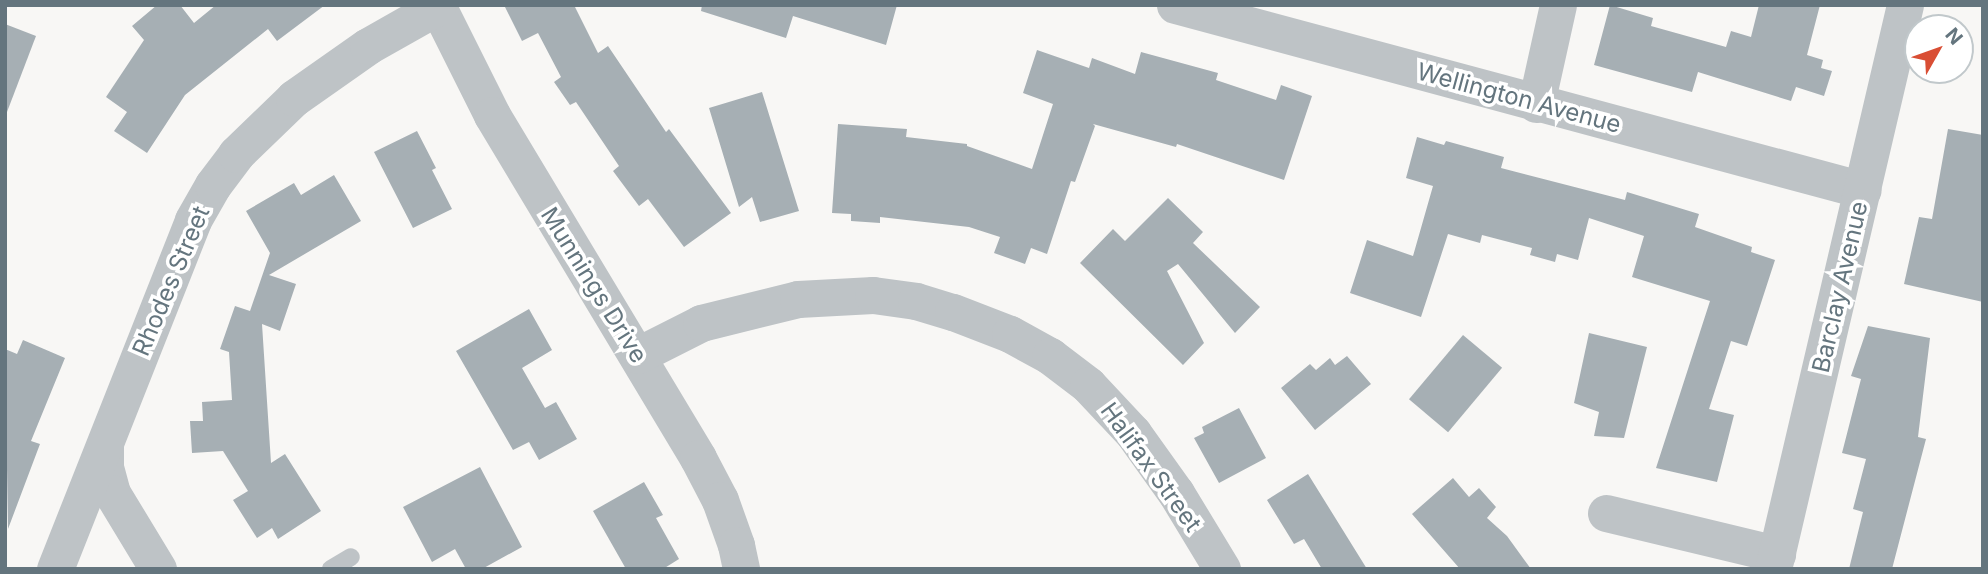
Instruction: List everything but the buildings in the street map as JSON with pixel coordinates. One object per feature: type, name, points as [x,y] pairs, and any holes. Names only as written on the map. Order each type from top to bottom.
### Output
[{"type":"street","name":"Wellington Avenue","points":[[1175,5],[1863,190]]},
{"type":"street","points":[[1536,104],[1558,5]]},
{"type":"street","name":"Barclay Avenue","points":[[1775,561],[1905,5]]},
{"type":"street","name":"Munnings Drive","points":[[437,6],[492,116],[638,355],[720,500],[736,545],[741,569]]},
{"type":"street","name":"Rhodes Street","points":[[55,569],[192,220],[236,154],[294,98],[331,70],[437,6]]},
{"type":"street","name":"Halifax Street","points":[[638,355],[701,323],[798,299],[873,295],[916,301],[953,312],[1010,334],[1050,356],[1088,385],[1133,433],[1177,493],[1222,569]]},
{"type":"street","points":[[105,441],[105,467],[112,494],[158,569]]},
{"type":"street","points":[[1606,513],[1775,561]]},
{"type":"lane","points":[[331,569],[351,557]]}]
